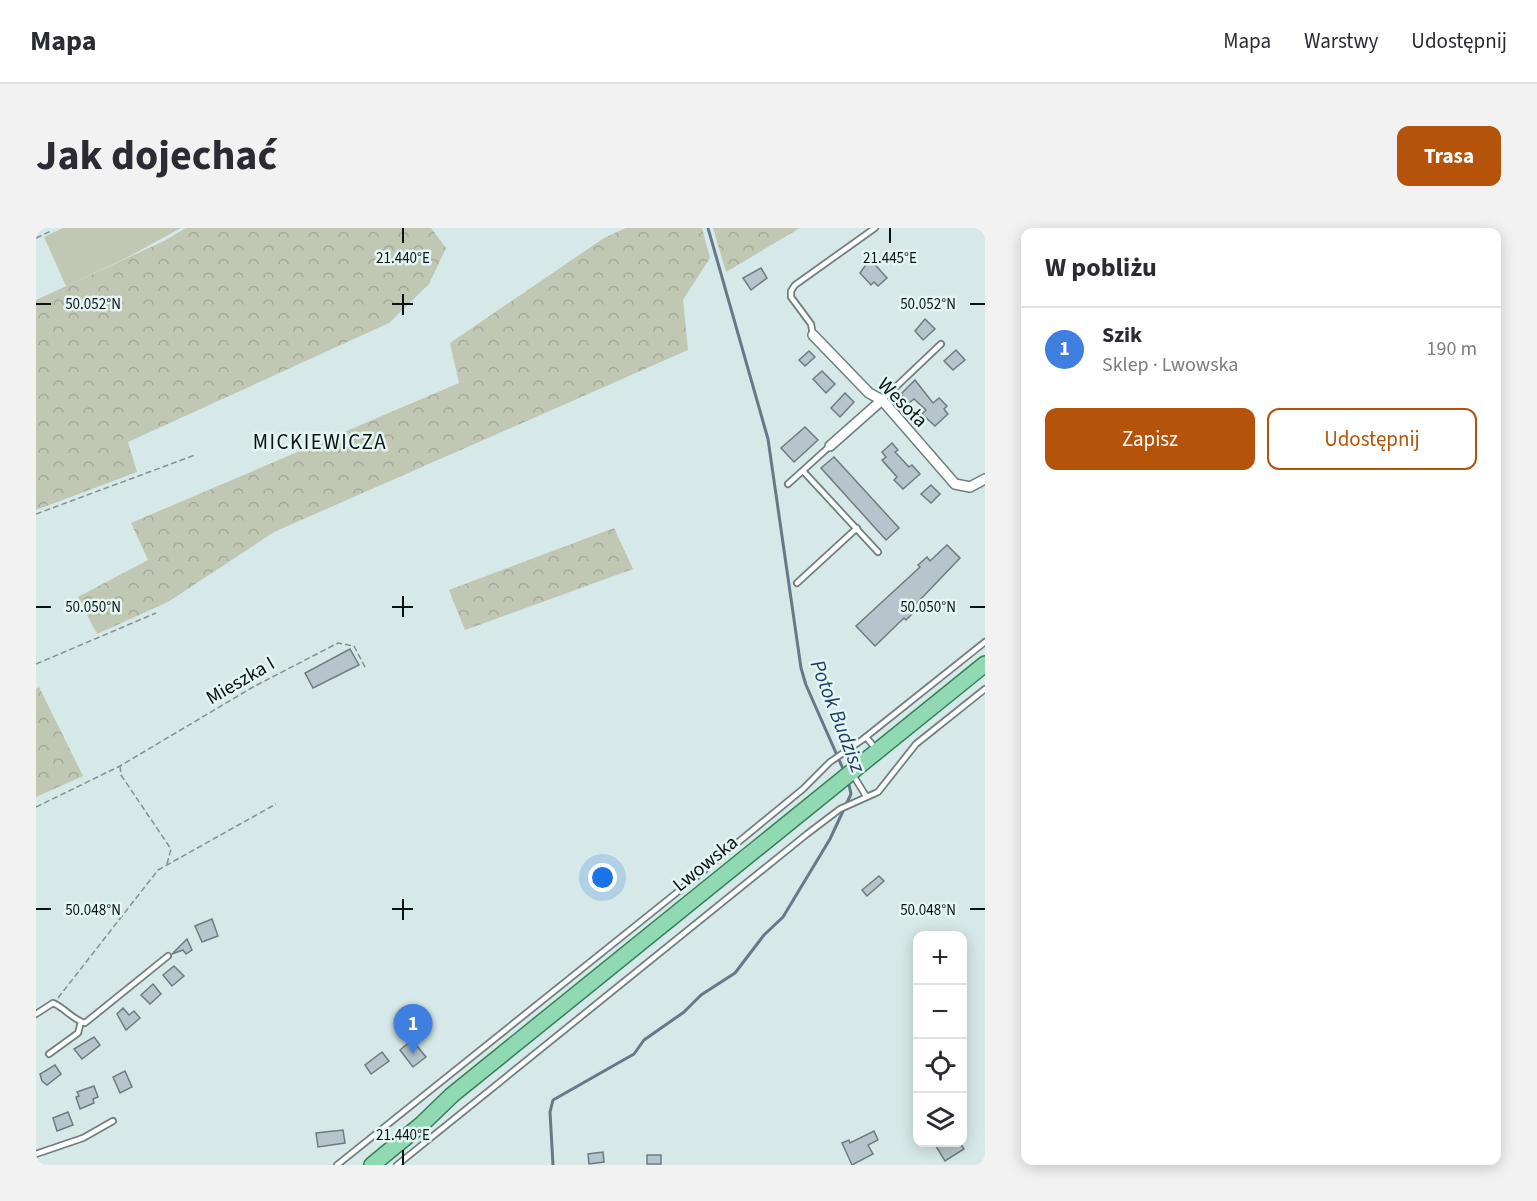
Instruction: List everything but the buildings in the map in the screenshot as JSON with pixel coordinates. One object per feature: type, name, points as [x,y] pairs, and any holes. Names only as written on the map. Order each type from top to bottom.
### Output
[{"type":"main road","name":"Lwowska","points":[[372,1165],[468,1082],[836,784],[983,669]]},
{"type":"main road","name":"Lwowska","points":[[358,1165],[417,1117],[452,1095]]},
{"type":"street","name":"Wesoła","points":[[813,335],[869,393],[882,400],[949,478],[962,487],[970,487],[985,479]]},
{"type":"street","points":[[830,446],[882,400]]},
{"type":"lane","points":[[813,335],[811,324],[791,297],[790,291],[795,285],[875,228]]},
{"type":"lane","points":[[882,400],[941,344]]},
{"type":"lane","points":[[788,484],[830,446]]},
{"type":"lane","points":[[803,471],[878,552]]},
{"type":"lane","points":[[797,583],[857,528]]},
{"type":"lane","points":[[337,1165],[802,789],[830,762],[866,737],[985,642]]},
{"type":"lane","points":[[397,1165],[840,809],[878,792],[907,753],[985,689]]},
{"type":"lane","points":[[866,737],[878,752]]},
{"type":"lane","points":[[852,773],[866,796]]},
{"type":"lane","points":[[36,1014],[53,1003],[85,1023],[168,956]]},
{"type":"lane","points":[[49,1054],[78,1034],[81,1022]]},
{"type":"lane","points":[[458,1068],[468,1082]]},
{"type":"lane","points":[[36,1154],[83,1138],[113,1121]]},
{"type":"path","points":[[36,238],[51,231]]},
{"type":"path","points":[[36,514],[195,455]]},
{"type":"path","points":[[36,664],[156,613]]},
{"type":"path","name":"Mieszka I","points":[[120,766],[253,687],[338,643],[354,646],[366,669]]},
{"type":"path","points":[[36,807],[120,766],[121,775],[171,849],[166,865]]},
{"type":"path","points":[[53,1003],[113,924],[158,870],[276,804]]},
{"type":"green space","points":[[63,228],[181,228],[126,258],[66,286],[44,237]]},
{"type":"green space","points":[[186,228],[431,228],[446,248],[429,284],[389,323],[128,442],[137,472],[36,510],[36,300],[164,241]]},
{"type":"green space","points":[[626,228],[702,228],[710,258],[683,300],[688,350],[274,532],[168,602],[97,634],[78,597],[148,560],[131,523],[459,383],[450,343],[604,238]]},
{"type":"green space","points":[[713,228],[800,228],[726,272]]},
{"type":"green space","points":[[614,528],[633,569],[465,630],[449,590]]},
{"type":"green space","points":[[39,687],[83,776],[36,797],[36,689]]},
{"type":"waterway","name":"Potok Budzisz","points":[[708,228],[768,439],[801,668],[806,685],[844,771]]},
{"type":"waterway","name":"Potok Budzisz","points":[[553,1165],[550,1112],[553,1100],[634,1054],[644,1040],[684,1012],[701,995],[735,973],[764,935],[783,917],[830,839],[851,794],[848,780]]},
{"type":"place","name":"Szik","points":[[413,1054]]},
{"type":"district","name":"MICKIEWICZA","points":[[320,442]]}]
